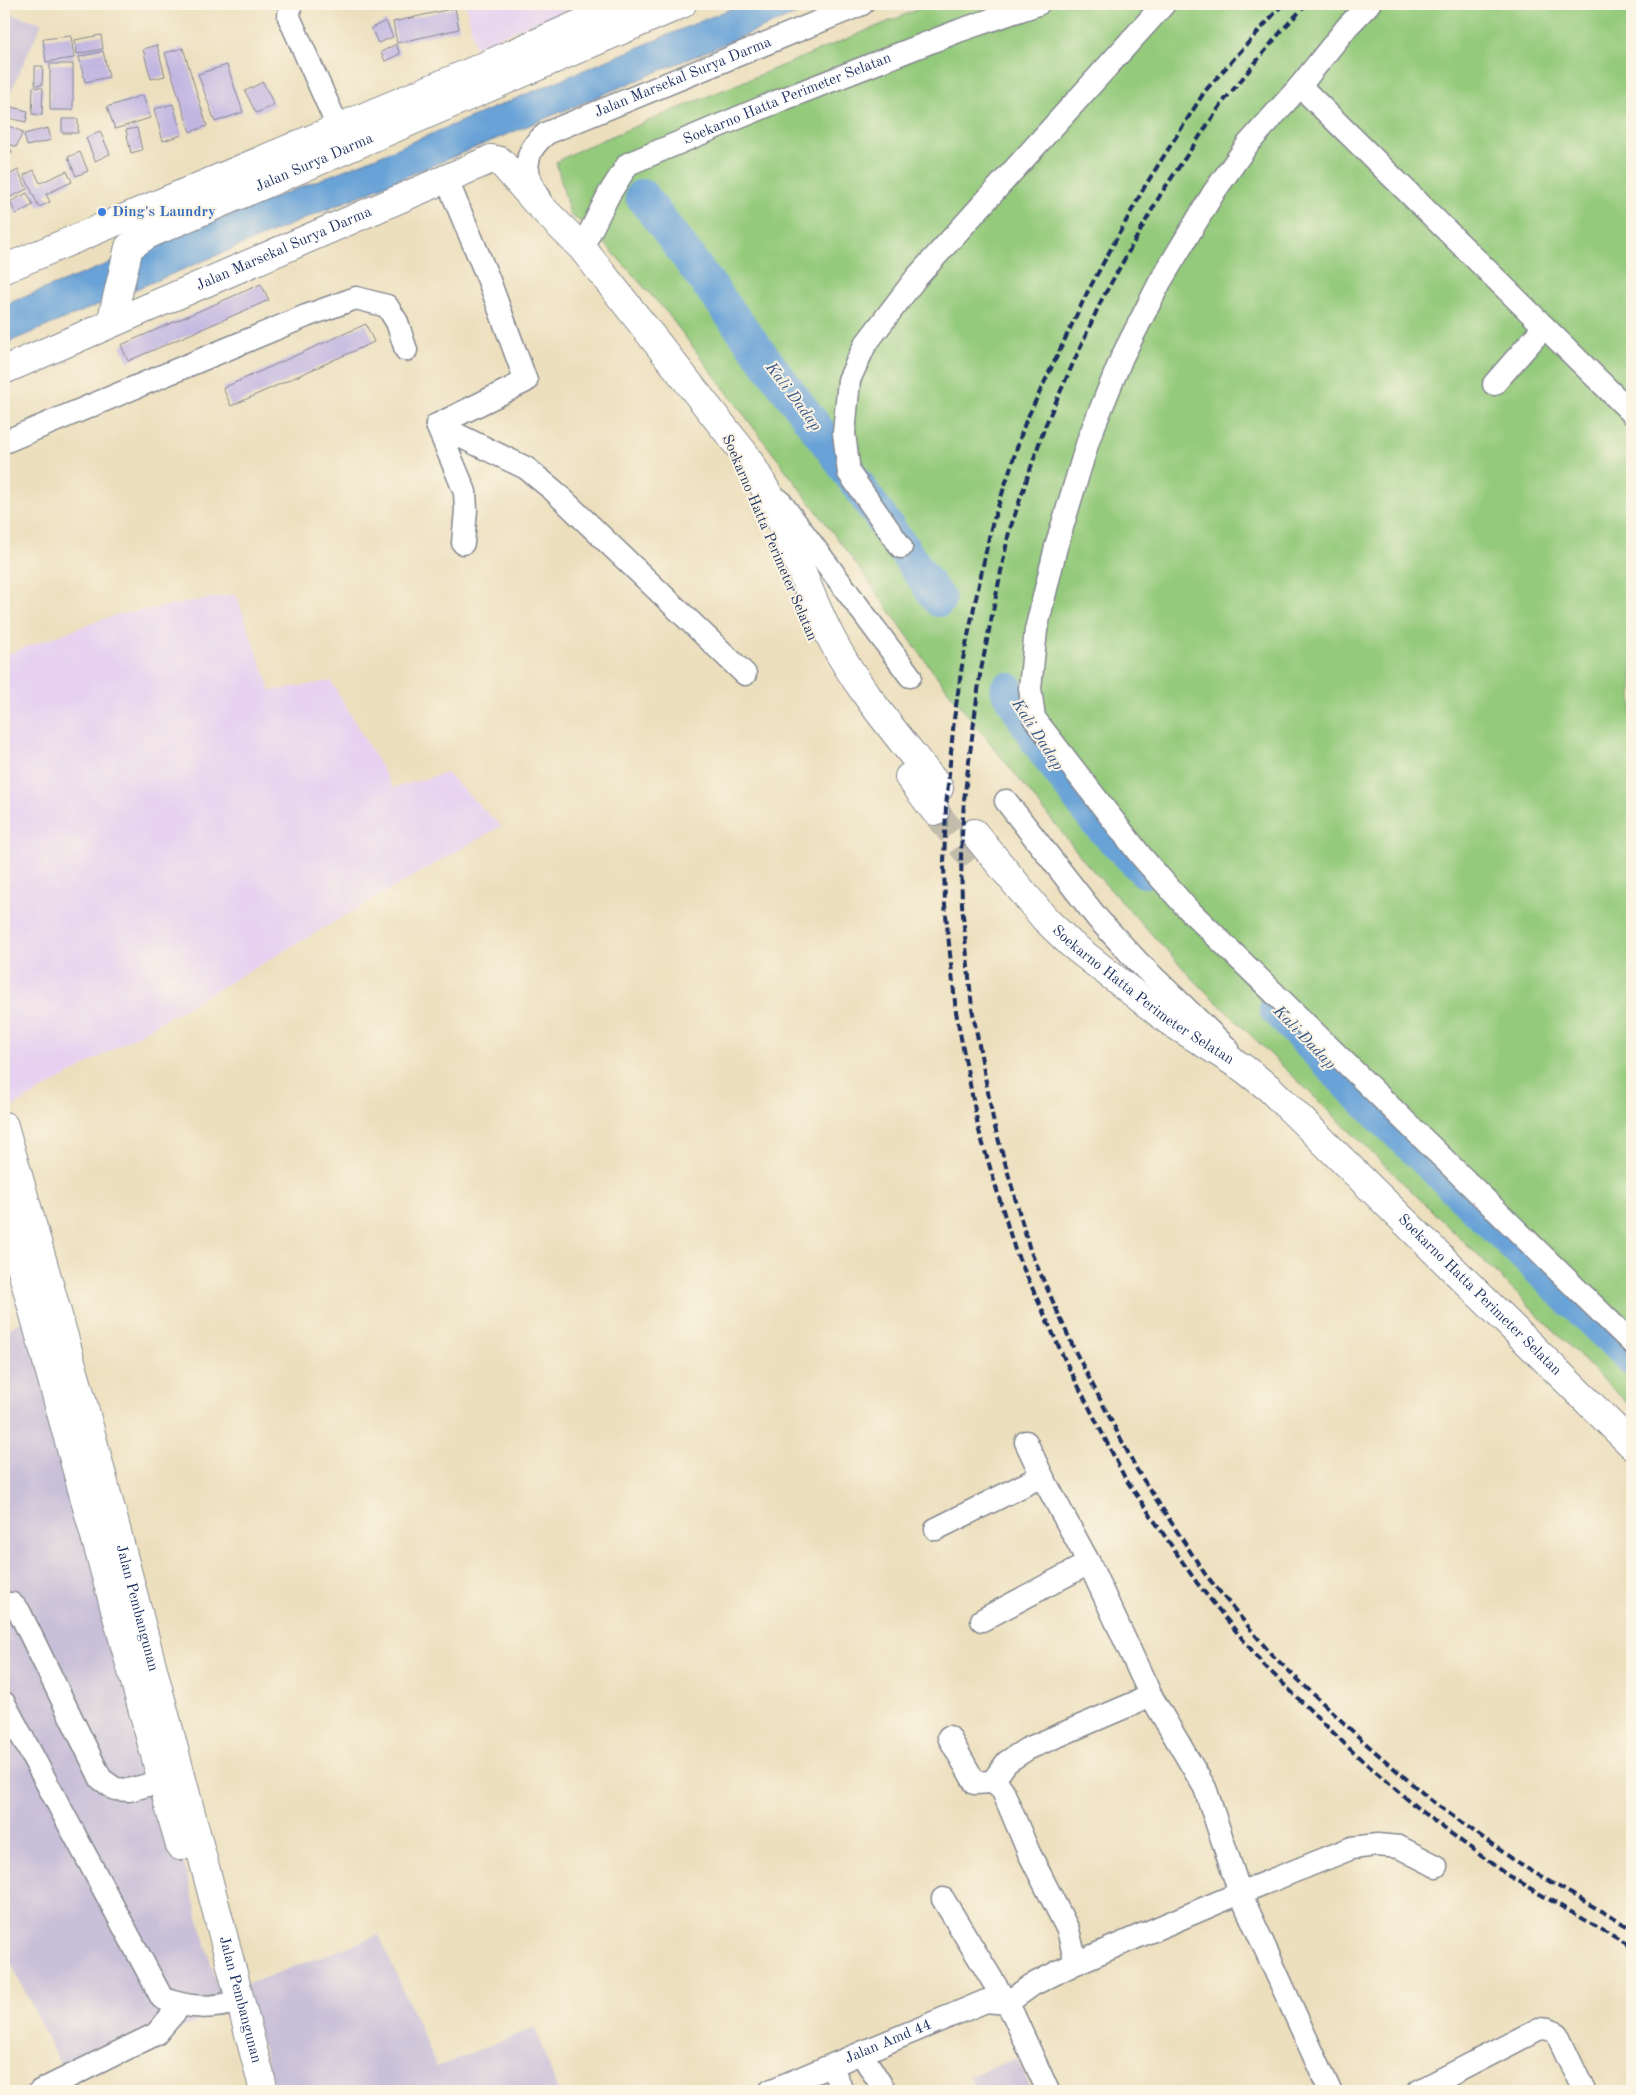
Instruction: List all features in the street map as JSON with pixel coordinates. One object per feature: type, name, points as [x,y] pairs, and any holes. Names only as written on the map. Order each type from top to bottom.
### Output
[{"type":"main road","name":"Jalan Surya Darma","points":[[128,251],[147,235],[682,4]]},
{"type":"main road","name":"Jalan Surya Darma","points":[[4,269],[338,128],[611,7]]},
{"type":"main road","name":"Soekarno Hatta Perimeter Selatan","points":[[451,176],[491,159],[500,162],[582,248],[712,410],[744,453],[763,483],[779,516],[813,602],[831,638],[937,799],[860,714],[816,648],[786,582],[743,472],[712,410]]},
{"type":"main road","name":"Jalan Marsekal Surya Darma","points":[[111,323],[451,176]]},
{"type":"main road","points":[[4,370],[111,323],[128,251],[97,230]]},
{"type":"main road","name":"Soekarno Hatta Perimeter Selatan","points":[[974,833],[1045,919],[1071,944],[1169,1021],[1243,1068],[1269,1088],[1632,1445]]},
{"type":"main road","name":"Soekarno Hatta Perimeter Selatan","points":[[973,860],[1028,925],[1062,960],[1112,1001],[1162,1037],[1264,1097],[1326,1144]]},
{"type":"main road","name":"Jalan Pembangunan","points":[[4,1126],[84,1406],[172,1779]]},
{"type":"main road","name":"Jalan Pembangunan","points":[[4,1205],[172,1779],[232,2004],[264,2091]]},
{"type":"main road","name":"Jalan Pembangunan","points":[[232,2004],[246,2091]]},
{"type":"street","points":[[290,4],[289,17],[338,128]]},
{"type":"street","name":"Jalan Marsekal Surya Darma","points":[[527,171],[531,149],[536,141],[546,133],[862,4]]},
{"type":"street","name":"Soekarno Hatta Perimeter Selatan","points":[[582,248],[609,194],[628,164],[776,102],[961,30],[1038,4]]},
{"type":"street","points":[[902,547],[849,472],[844,433],[849,380],[865,345],[916,278],[1164,4]]},
{"type":"street","points":[[1369,4],[1347,26],[1300,86],[1248,144],[1214,192],[1160,282],[1122,357],[1089,438],[1056,547],[1036,630],[1030,688],[1034,718],[1140,856],[1186,907],[1632,1343]]},
{"type":"street","points":[[1300,86],[1632,413]]},
{"type":"street","name":"Soekarno Hatta Perimeter Selatan","points":[[527,171],[534,191],[555,221]]},
{"type":"street","points":[[437,425],[526,381],[451,176]]},
{"type":"street","points":[[4,442],[279,327],[356,298],[387,306],[397,322],[406,350]]},
{"type":"street","points":[[1494,384],[1544,328]]},
{"type":"street","points":[[437,425],[465,492],[466,510],[463,543]]},
{"type":"street","points":[[437,425],[526,468],[552,490],[745,674]]},
{"type":"street","points":[[744,453],[910,676]]},
{"type":"street","points":[[1006,802],[1073,889],[1139,963],[1269,1088]]},
{"type":"street","points":[[1026,1442],[1042,1476],[1089,1563],[1151,1696],[1205,1788],[1240,1893],[1330,2091]]},
{"type":"street","points":[[936,1529],[1042,1476]]},
{"type":"street","points":[[982,1620],[1089,1563]]},
{"type":"street","points":[[4,1604],[12,1604],[19,1611],[101,1779],[115,1789],[129,1790],[172,1779]]},
{"type":"street","points":[[992,1782],[1007,1762],[1027,1749],[1151,1696]]},
{"type":"street","points":[[4,1703],[162,1998],[180,2006],[232,2004]]},
{"type":"street","points":[[949,1737],[975,1783],[992,1782],[1002,1789],[1029,1853],[1068,1930],[1076,1963]]},
{"type":"street","points":[[1006,2003],[1032,1985],[1076,1963],[1240,1893],[1352,1848],[1377,1844],[1399,1847],[1436,1866]]},
{"type":"street","points":[[943,1899],[1006,2003],[1048,2091]]},
{"type":"street","name":"Jalan Amd 44","points":[[770,2091],[986,2002],[1006,2003]]},
{"type":"street","points":[[40,2091],[156,2034],[180,2006]]},
{"type":"street","points":[[1419,2091],[1539,2029],[1549,2030],[1558,2034],[1584,2091]]},
{"type":"street","points":[[861,2053],[885,2091]]},
{"type":"street","points":[[832,2067],[842,2091]]},
{"type":"shaded area","points":[[466,4],[582,4],[475,47]]},
{"type":"shaded area","points":[[4,12],[42,23],[4,106]]},
{"type":"shaded area","points":[[236,594],[271,691],[331,681],[393,788],[446,773],[501,826],[4,1112],[4,655],[115,615]]},
{"type":"shaded area","points":[[34,1315],[224,2011],[66,2077],[4,1948],[4,1331]]},
{"type":"shaded area","points":[[379,1935],[437,2067],[535,2027],[558,2091],[275,2091],[245,1985]]},
{"type":"shaded area","points":[[1017,2058],[1031,2091],[977,2091],[969,2076]]},
{"type":"green space","points":[[931,4],[1632,4],[1632,1408],[1495,1272],[1195,981],[1086,863],[932,670],[846,550],[668,314],[592,229],[570,215],[556,162],[583,148]]},
{"type":"water","points":[[742,4],[820,4],[4,344],[4,305],[364,162]]},
{"type":"building","points":[[455,8],[459,29],[397,43],[393,22]]},
{"type":"building","points":[[386,21],[393,37],[378,43],[371,28]]},
{"type":"building","points":[[101,35],[103,49],[77,54],[75,40]]},
{"type":"building","points":[[71,36],[74,58],[46,62],[43,39]]},
{"type":"building","points":[[396,44],[400,54],[385,61],[381,52]]},
{"type":"building","points":[[157,45],[165,76],[151,79],[143,49]]},
{"type":"building","points":[[183,48],[207,126],[190,132],[165,53]]},
{"type":"building","points":[[103,51],[109,77],[85,82],[79,57]]},
{"type":"building","points":[[50,64],[73,64],[73,110],[50,110]]},
{"type":"building","points":[[227,65],[243,112],[215,122],[198,74]]},
{"type":"building","points":[[35,66],[43,66],[42,85],[35,85]]},
{"type":"building","points":[[263,82],[274,105],[256,113],[245,91]]},
{"type":"building","points":[[33,87],[43,88],[42,115],[32,114]]},
{"type":"building","points":[[143,95],[150,118],[115,129],[107,107]]},
{"type":"building","points":[[173,104],[182,135],[163,141],[154,109]]},
{"type":"building","points":[[7,106],[28,111],[26,122],[4,117]]},
{"type":"building","points":[[62,119],[78,119],[78,133],[62,133]]},
{"type":"building","points":[[4,124],[23,132],[16,147],[4,142]]},
{"type":"building","points":[[48,128],[51,140],[27,146],[24,134]]},
{"type":"building","points":[[137,128],[142,150],[131,153],[126,130]]},
{"type":"building","points":[[100,131],[110,154],[95,161],[86,138]]},
{"type":"building","points":[[4,145],[12,151],[7,160],[4,158]]},
{"type":"building","points":[[80,152],[88,171],[76,176],[68,157]]},
{"type":"building","points":[[4,160],[10,164],[4,174]]},
{"type":"building","points":[[18,170],[27,189],[11,197],[4,183],[4,178]]},
{"type":"building","points":[[34,170],[40,183],[67,171],[72,182],[46,194],[50,202],[39,207],[24,175]]},
{"type":"building","points":[[27,193],[33,205],[16,214],[10,202]]},
{"type":"building","points":[[261,284],[269,300],[128,361],[121,345]]},
{"type":"building","points":[[366,324],[374,342],[231,406],[223,388]]},
{"type":"waterway","name":"Kali Dadap","points":[[642,196],[835,453],[939,600]]},
{"type":"waterway","name":"Kali Dadap","points":[[1007,689],[1038,742],[1095,820],[1145,871]]},
{"type":"waterway","name":"Kali Dadap","points":[[1276,1009],[1359,1095],[1632,1359]]},
{"type":"tunnel","points":[[935,811],[973,860]]},
{"type":"railway","points":[[1283,4],[1205,91],[1145,186],[1087,293],[1025,423],[991,528],[963,659],[954,719],[946,807],[944,863],[945,905],[956,1012],[979,1131],[1015,1250],[1064,1358],[1125,1478],[1197,1583],[1262,1663],[1354,1753],[1422,1812],[1507,1875],[1632,1947]]},
{"type":"railway","points":[[1307,4],[1284,28],[1223,102],[1162,192],[1101,301],[1045,426],[1009,532],[980,675],[964,800],[961,853],[962,905],[972,1008],[994,1124],[1030,1250],[1074,1349],[1137,1470],[1205,1574],[1271,1654],[1364,1742],[1433,1802],[1521,1865],[1632,1929]]},
{"type":"place","name":"Ding's Laundry","points":[[102,212]]}]
